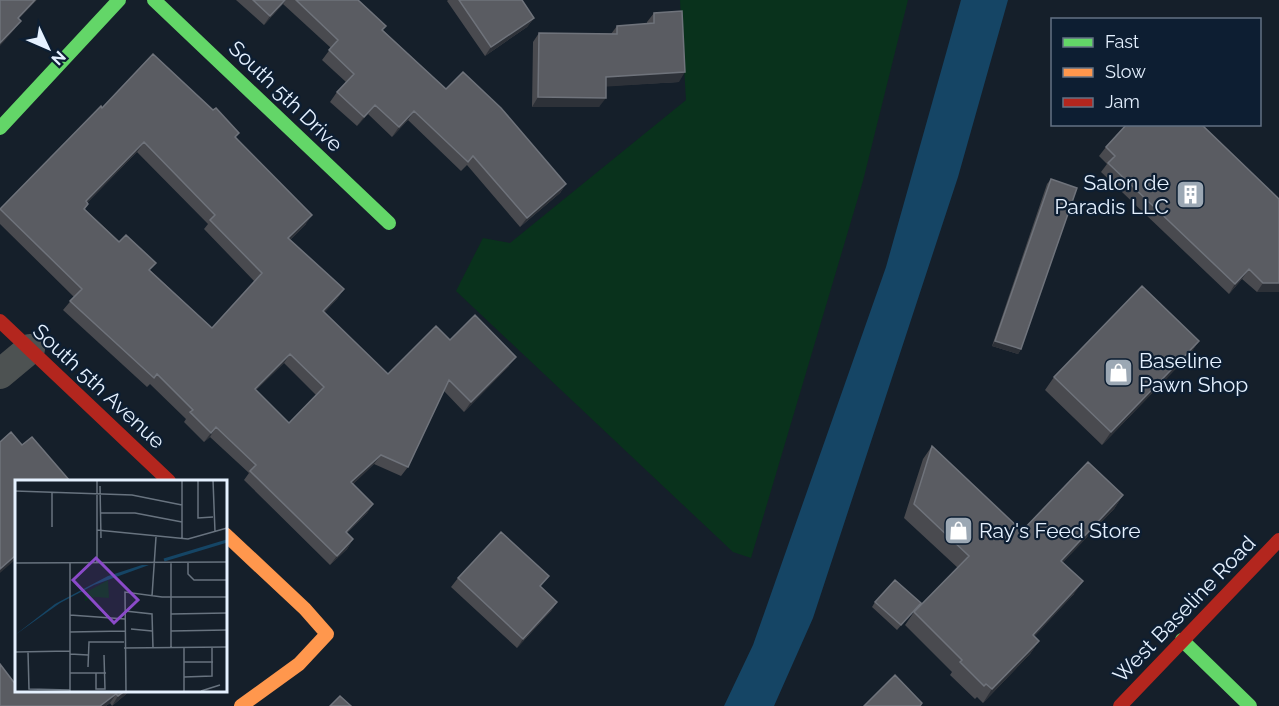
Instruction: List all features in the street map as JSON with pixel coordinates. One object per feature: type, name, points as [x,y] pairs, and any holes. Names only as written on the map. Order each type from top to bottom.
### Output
[{"type":"street","points":[[0,128],[119,0]]},
{"type":"street","name":"South 5th Drive","points":[[154,0],[390,223]]},
{"type":"street","name":"South 5th Avenue","points":[[0,321],[168,480]]},
{"type":"street","points":[[0,374],[30,349]]},
{"type":"street","points":[[226,535],[305,609],[327,634],[299,664],[241,706]]},
{"type":"street","name":"West Baseline Road","points":[[1120,706],[1279,540]]},
{"type":"street","points":[[1182,640],[1250,706]]},
{"type":"green space","points":[[680,0],[908,0],[863,181],[751,558],[733,552],[456,291],[483,238],[510,243],[686,100]]},
{"type":"water","points":[[961,0],[1008,0],[958,177],[813,618],[774,706],[724,706],[753,645],[886,267]]},
{"type":"building","points":[[0,0],[35,0],[18,18],[21,21],[0,43]]},
{"type":"building","points":[[253,0],[285,0],[270,16]]},
{"type":"building","points":[[296,0],[358,0],[386,26],[382,30],[446,89],[463,72],[501,108],[566,184],[527,218],[473,156],[468,162],[414,111],[399,127],[375,105],[364,117],[337,92],[354,74],[329,50],[338,40]]},
{"type":"building","points":[[459,0],[522,0],[534,18],[491,47]]},
{"type":"building","points":[[682,11],[685,72],[606,77],[606,98],[538,97],[539,33],[617,34],[617,26],[654,23],[654,13]]},
{"type":"building","points":[[153,54],[213,110],[216,108],[239,133],[235,137],[312,215],[288,238],[344,289],[323,311],[388,374],[436,326],[450,340],[475,315],[516,357],[471,402],[449,380],[408,467],[381,455],[351,482],[373,504],[346,532],[353,539],[337,556],[250,471],[256,465],[216,427],[211,433],[190,412],[193,410],[157,374],[154,378],[70,301],[82,289],[0,209],[101,106],[102,108]],"holes":[[[144,142],[215,215],[210,220],[262,273],[212,328],[149,270],[156,263],[126,235],[119,242],[84,209],[88,204],[86,201]],[[290,354],[324,387],[289,423],[255,389]]]},
{"type":"building","name":"Salon de Paradis LLC","points":[[1125,126],[1203,126],[1279,199],[1279,283],[1263,283],[1249,269],[1235,284],[1108,163],[1115,156],[1106,147]]},
{"type":"building","points":[[1051,179],[1077,188],[1021,349],[995,341]]},
{"type":"building","name":"Baseline Pawn Shop","points":[[1142,286],[1199,341],[1111,432],[1054,377]]},
{"type":"building","points":[[11,432],[22,445],[32,437],[69,480],[15,480],[15,556],[0,569],[0,442]]},
{"type":"building","points":[[932,446],[1022,531],[1088,462],[1123,495],[1061,561],[1083,581],[1033,635],[1039,641],[992,689],[986,684],[984,686],[960,662],[962,660],[914,612],[969,556],[914,504]]},
{"type":"building","points":[[501,532],[549,576],[540,586],[557,602],[523,639],[458,578]]},
{"type":"building","points":[[895,580],[921,603],[901,625],[875,602]]},
{"type":"building","points":[[0,664],[15,684],[15,691],[125,691],[118,696],[116,694],[100,706],[0,706]]},
{"type":"building","points":[[895,675],[922,703],[920,706],[864,706]]},
{"type":"building","points":[[340,696],[351,706],[330,706]]},
{"type":"traffic: fast","points":[[0,128],[119,0]]},
{"type":"traffic: fast","points":[[154,0],[389,223]]},
{"type":"traffic: fast","points":[[1182,640],[1250,706]]},
{"type":"traffic: slow","points":[[226,535],[305,609],[327,634],[299,664],[241,706]]},
{"type":"traffic: jam","points":[[0,321],[168,480]]},
{"type":"traffic: jam","points":[[1120,706],[1279,540]]},
{"type":"place","name":"Salon de Paradis LLC","points":[[1190,194]]},
{"type":"place","name":"Baseline Pawn Shop","points":[[1118,372]]},
{"type":"place","name":"Ray's Feed Store","points":[[958,530]]}]
